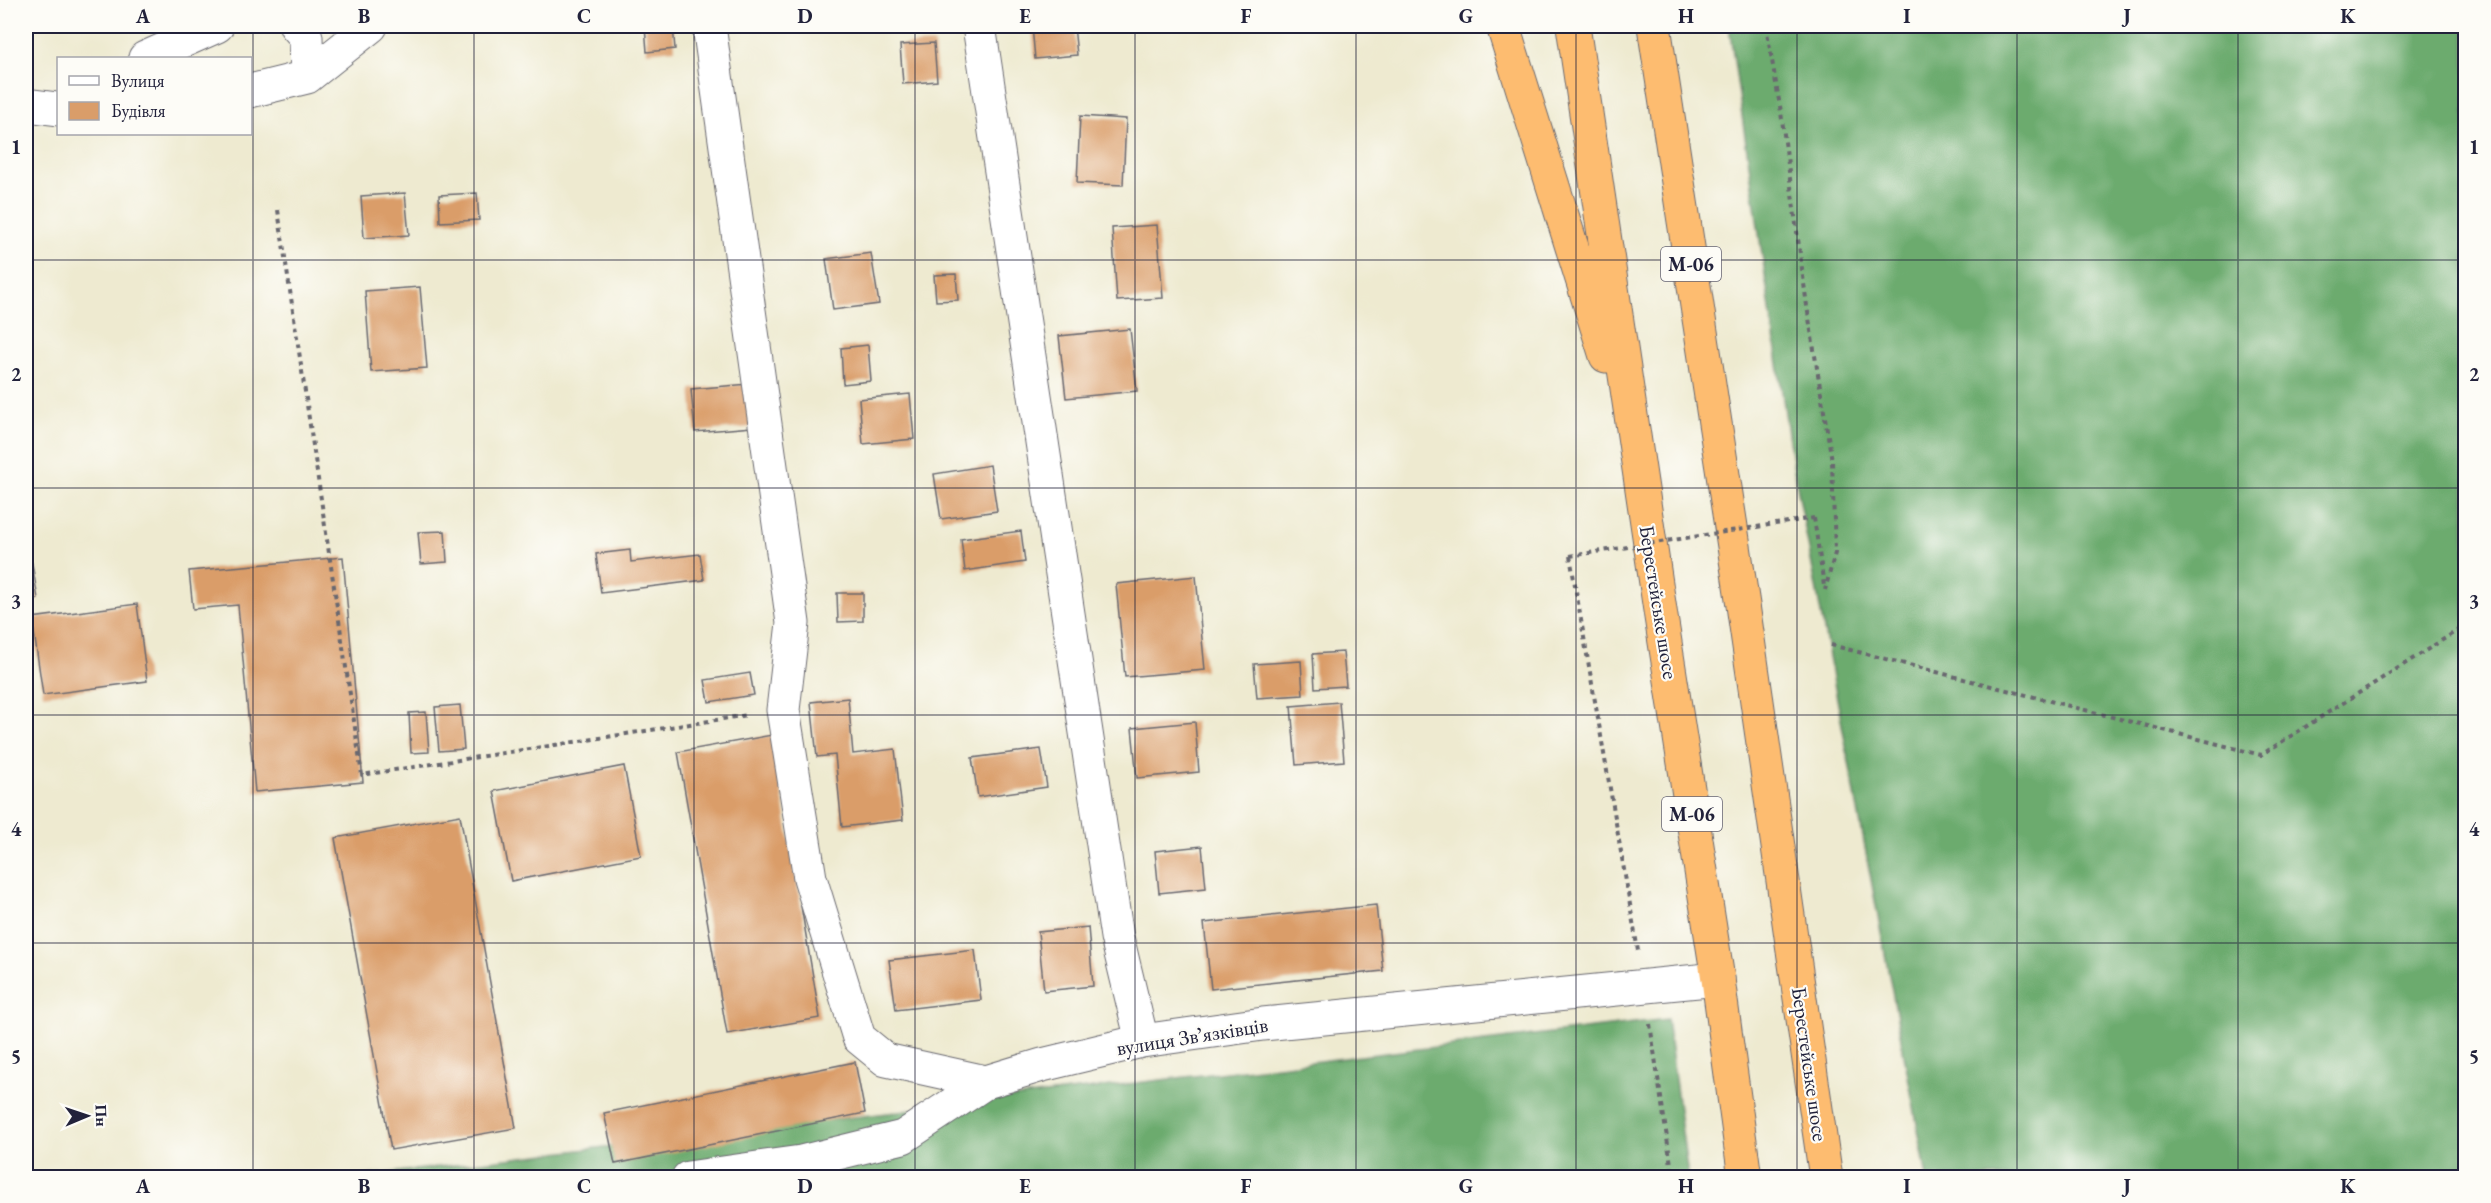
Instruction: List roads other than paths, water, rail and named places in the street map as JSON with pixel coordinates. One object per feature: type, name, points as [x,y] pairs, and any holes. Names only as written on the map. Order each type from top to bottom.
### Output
[{"type":"highway","points":[[1503,26],[1636,451]]},
{"type":"highway","name":"Берестейське шосе","points":[[1573,26],[1718,979],[1745,1178]]},
{"type":"highway","name":"Берестейське шосе","points":[[1654,26],[1743,605],[1826,1178]]},
{"type":"street","points":[[147,57],[217,26]]},
{"type":"street","points":[[296,26],[306,37],[307,77]]},
{"type":"street","points":[[252,91],[307,77],[371,26]]},
{"type":"street","points":[[710,26],[793,623],[783,710],[810,878],[859,1038],[886,1060],[986,1082]]},
{"type":"street","points":[[979,26],[1117,938],[1142,1041]]},
{"type":"street","name":"вулиця Звʼязківців","points":[[688,1178],[801,1162],[903,1137],[986,1082],[1042,1065],[1142,1041],[1263,1024],[1718,979]]}]
